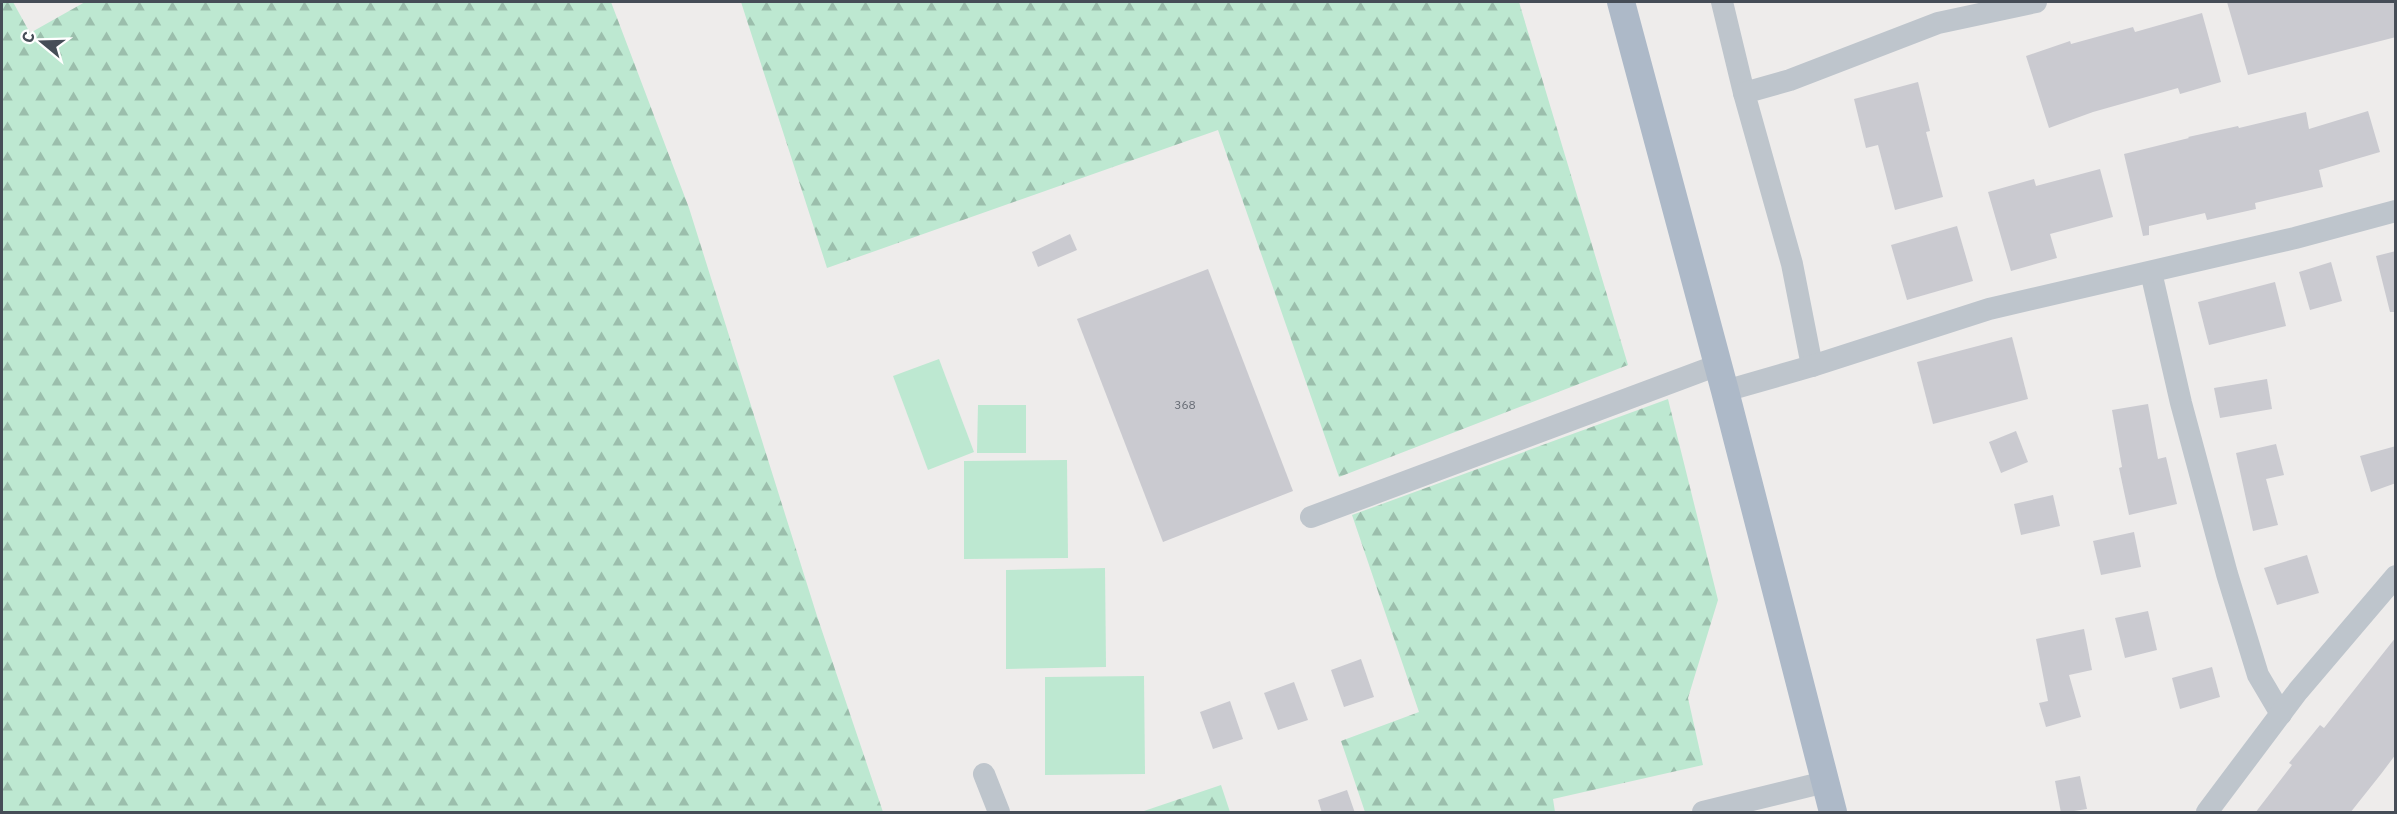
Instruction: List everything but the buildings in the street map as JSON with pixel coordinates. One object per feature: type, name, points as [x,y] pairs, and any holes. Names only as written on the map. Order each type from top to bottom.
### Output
[{"type":"main road","points":[[1621,2],[1833,813]]},
{"type":"lane","points":[[1722,2],[1744,93],[1792,264],[1812,366]]},
{"type":"lane","points":[[1744,93],[1790,80],[1938,23],[2036,2]]},
{"type":"lane","points":[[1311,517],[1721,378],[1812,366],[1989,309],[2295,238],[2396,211]]},
{"type":"lane","points":[[2151,272],[2181,404],[2227,574],[2258,675],[2281,714]]},
{"type":"lane","points":[[2208,813],[2281,714],[2396,576]]},
{"type":"lane","points":[[984,774],[999,813]]},
{"type":"lane","points":[[1703,813],[1825,782]]},
{"type":"green space","points":[[2,2],[13,2],[30,33],[85,2],[611,2],[689,208],[817,616],[883,812],[2,812]]},
{"type":"green space","points":[[741,2],[1519,2],[1628,365],[1339,477],[1218,130],[827,268]]},
{"type":"green space","points":[[939,359],[974,452],[928,470],[893,376]]},
{"type":"green space","points":[[1668,399],[1718,600],[1688,698],[1703,765],[1553,799],[1555,812],[1365,812],[1341,741],[1419,712],[1352,515]]},
{"type":"green space","points":[[978,405],[1026,405],[1026,453],[977,453]]},
{"type":"green space","points":[[1067,460],[1068,558],[964,559],[964,461]]},
{"type":"green space","points":[[1105,568],[1106,667],[1006,669],[1006,570]]},
{"type":"green space","points":[[1144,676],[1145,774],[1045,775],[1045,677]]},
{"type":"green space","points":[[1221,785],[1230,812],[1141,812]]}]
